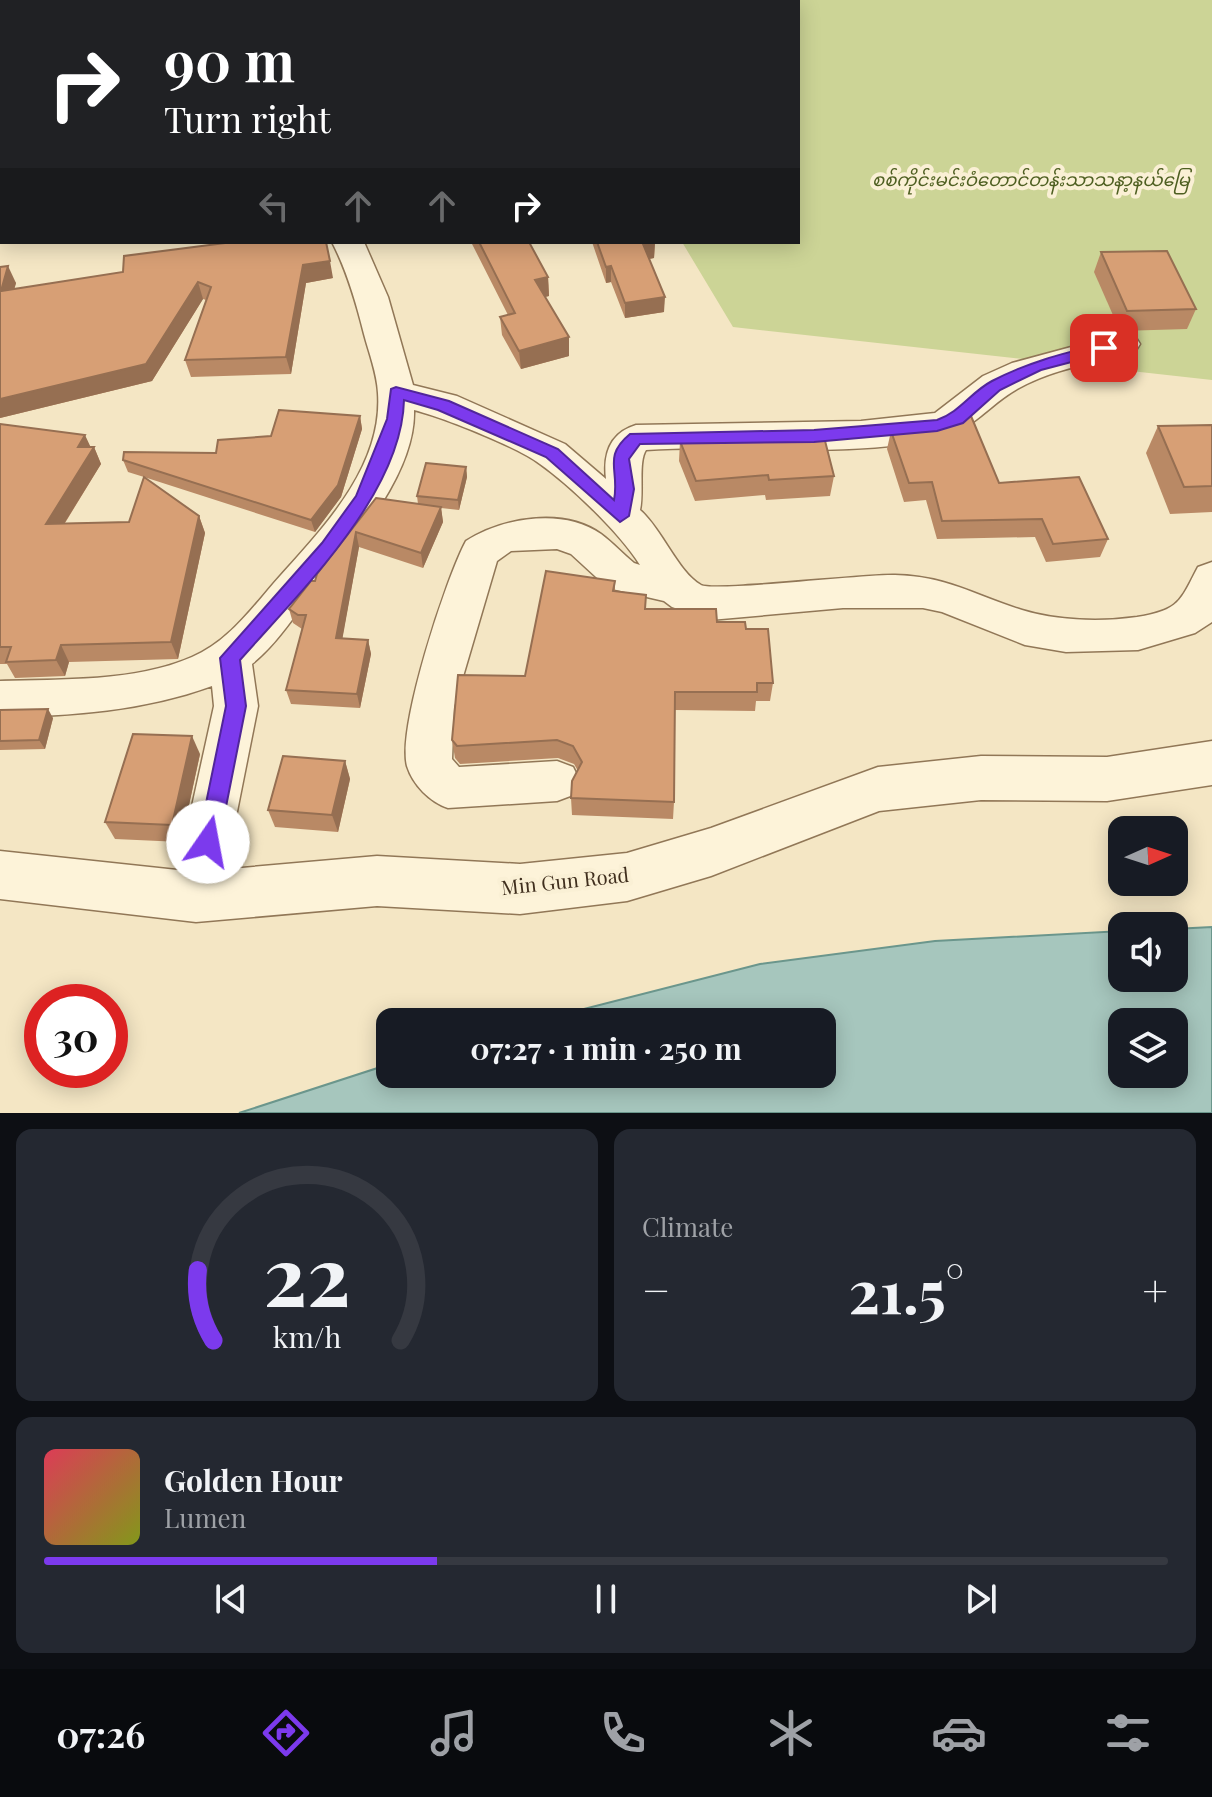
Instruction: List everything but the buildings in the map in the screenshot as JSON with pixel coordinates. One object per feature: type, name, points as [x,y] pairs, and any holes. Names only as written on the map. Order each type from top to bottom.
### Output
[{"type":"street","points":[[1,702],[96,694],[168,682],[230,658],[329,547],[364,499],[396,419],[396,393],[365,272],[349,244]]},
{"type":"street","points":[[620,516],[625,489],[621,459],[625,447],[636,438],[814,436],[937,426],[958,419],[994,386],[1036,366],[1123,344]]},
{"type":"street","points":[[396,393],[444,405],[552,453],[641,533],[675,587],[686,596],[710,604],[864,590],[927,592],[950,596],[1026,628],[1117,636],[1154,632],[1200,609],[1212,578]]},
{"type":"street","points":[[557,781],[448,788],[429,764],[432,707],[480,552],[503,537],[558,534],[585,543],[622,577],[675,587]]},
{"type":"street","points":[[196,897],[236,706],[230,658]]},
{"type":"street","name":"Min Gun Road","points":[[0,875],[196,897],[377,881],[520,889],[627,877],[711,852],[878,789],[981,778],[1107,779],[1212,763]]},
{"type":"green space","name":"စစ်ကိုင်းမင်းဝံတောင်တန်းသာသနာ့နယ်မြေ","points":[[800,0],[1212,0],[1212,380],[733,327],[683,244],[800,244]]},
{"type":"water","points":[[1212,927],[1212,1113],[239,1113],[376,1069],[376,1088],[836,1088],[836,1008],[588,1008],[760,964],[935,941],[1108,932],[1108,992],[1188,992],[1188,928]]},
{"type":"route","points":[[208,842],[236,706],[230,658],[329,547],[364,499],[396,419],[396,393],[444,405],[552,453],[620,516],[625,489],[621,459],[625,447],[636,438],[814,436],[937,426],[958,419],[994,386],[1036,366],[1069,360],[1104,348]]}]
